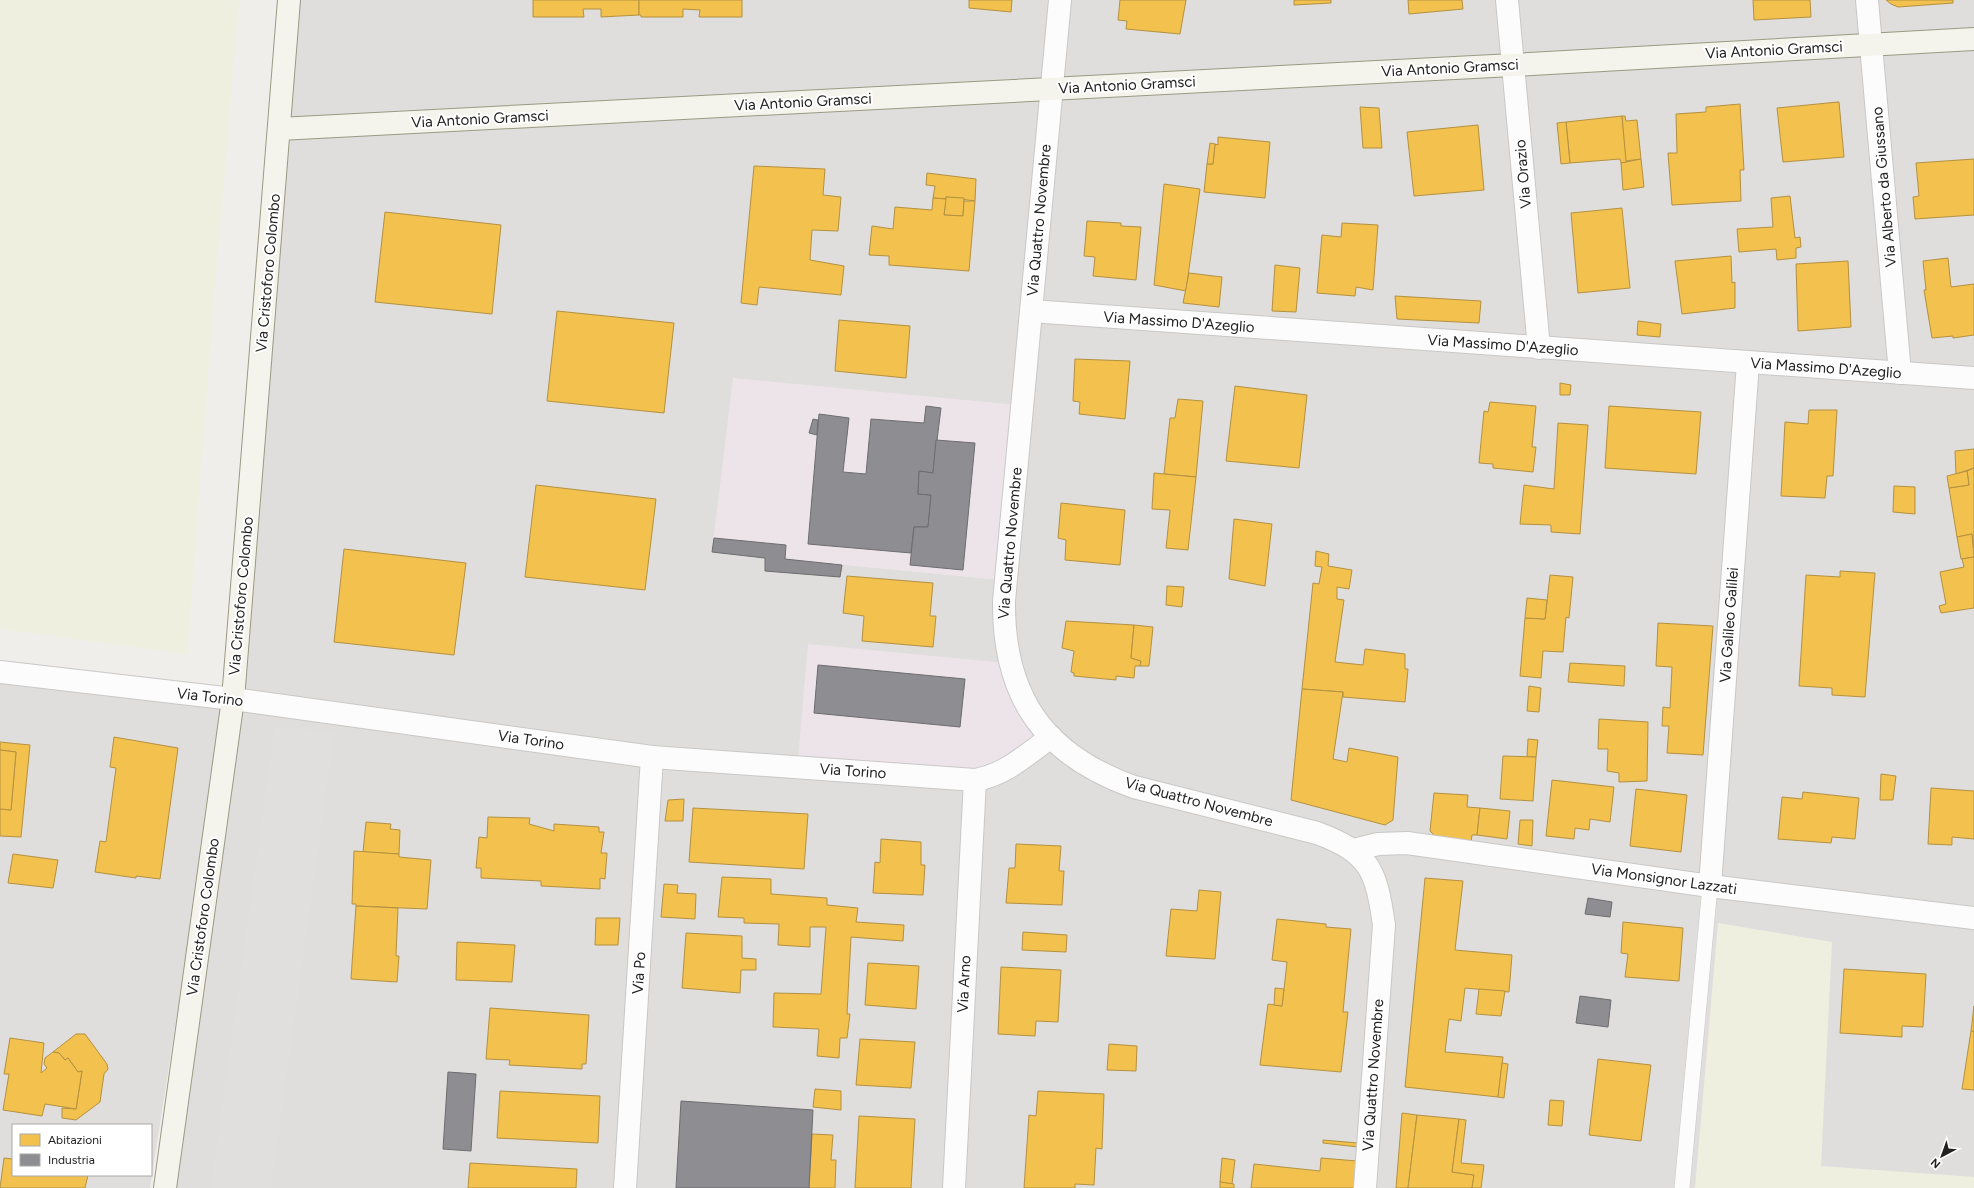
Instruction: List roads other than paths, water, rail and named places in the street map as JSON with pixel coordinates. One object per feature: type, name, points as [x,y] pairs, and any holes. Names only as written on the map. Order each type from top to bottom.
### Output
[{"type":"street","name":"Via Cristoforo Colombo","points":[[165,1188],[233,699],[289,0]]},
{"type":"street","name":"Via Quattro Novembre","points":[[1060,0],[1004,601],[1006,650],[1012,674],[1022,697],[1035,718],[1068,754],[1089,768],[1134,786],[1317,833],[1339,841],[1354,850],[1368,866],[1379,889],[1384,925],[1365,1188]]},
{"type":"street","name":"Via Orazio","points":[[1507,0],[1539,348]]},
{"type":"street","name":"Via Alberto da Giussano","points":[[1867,0],[1900,373]]},
{"type":"street","name":"Via Antonio Gramsci","points":[[279,130],[1052,88],[1513,65],[1974,39]]},
{"type":"street","name":"Via Massimo D'Azeglio","points":[[1031,311],[1974,378]]},
{"type":"street","name":"Via Galileo Galilei","points":[[1710,886],[1748,363]]},
{"type":"street","name":"Via Torino","points":[[0,672],[233,699],[652,757],[975,780],[989,778],[1002,773],[1051,737]]},
{"type":"street","name":"Via Po","points":[[625,1188],[652,757]]},
{"type":"street","name":"Via Arno","points":[[954,1188],[975,780]]},
{"type":"street","name":"Via Monsignor Lazzati","points":[[1354,850],[1378,844],[1407,843],[1710,886],[1974,918]]},
{"type":"lane","points":[[1682,1188],[1710,886]]}]
